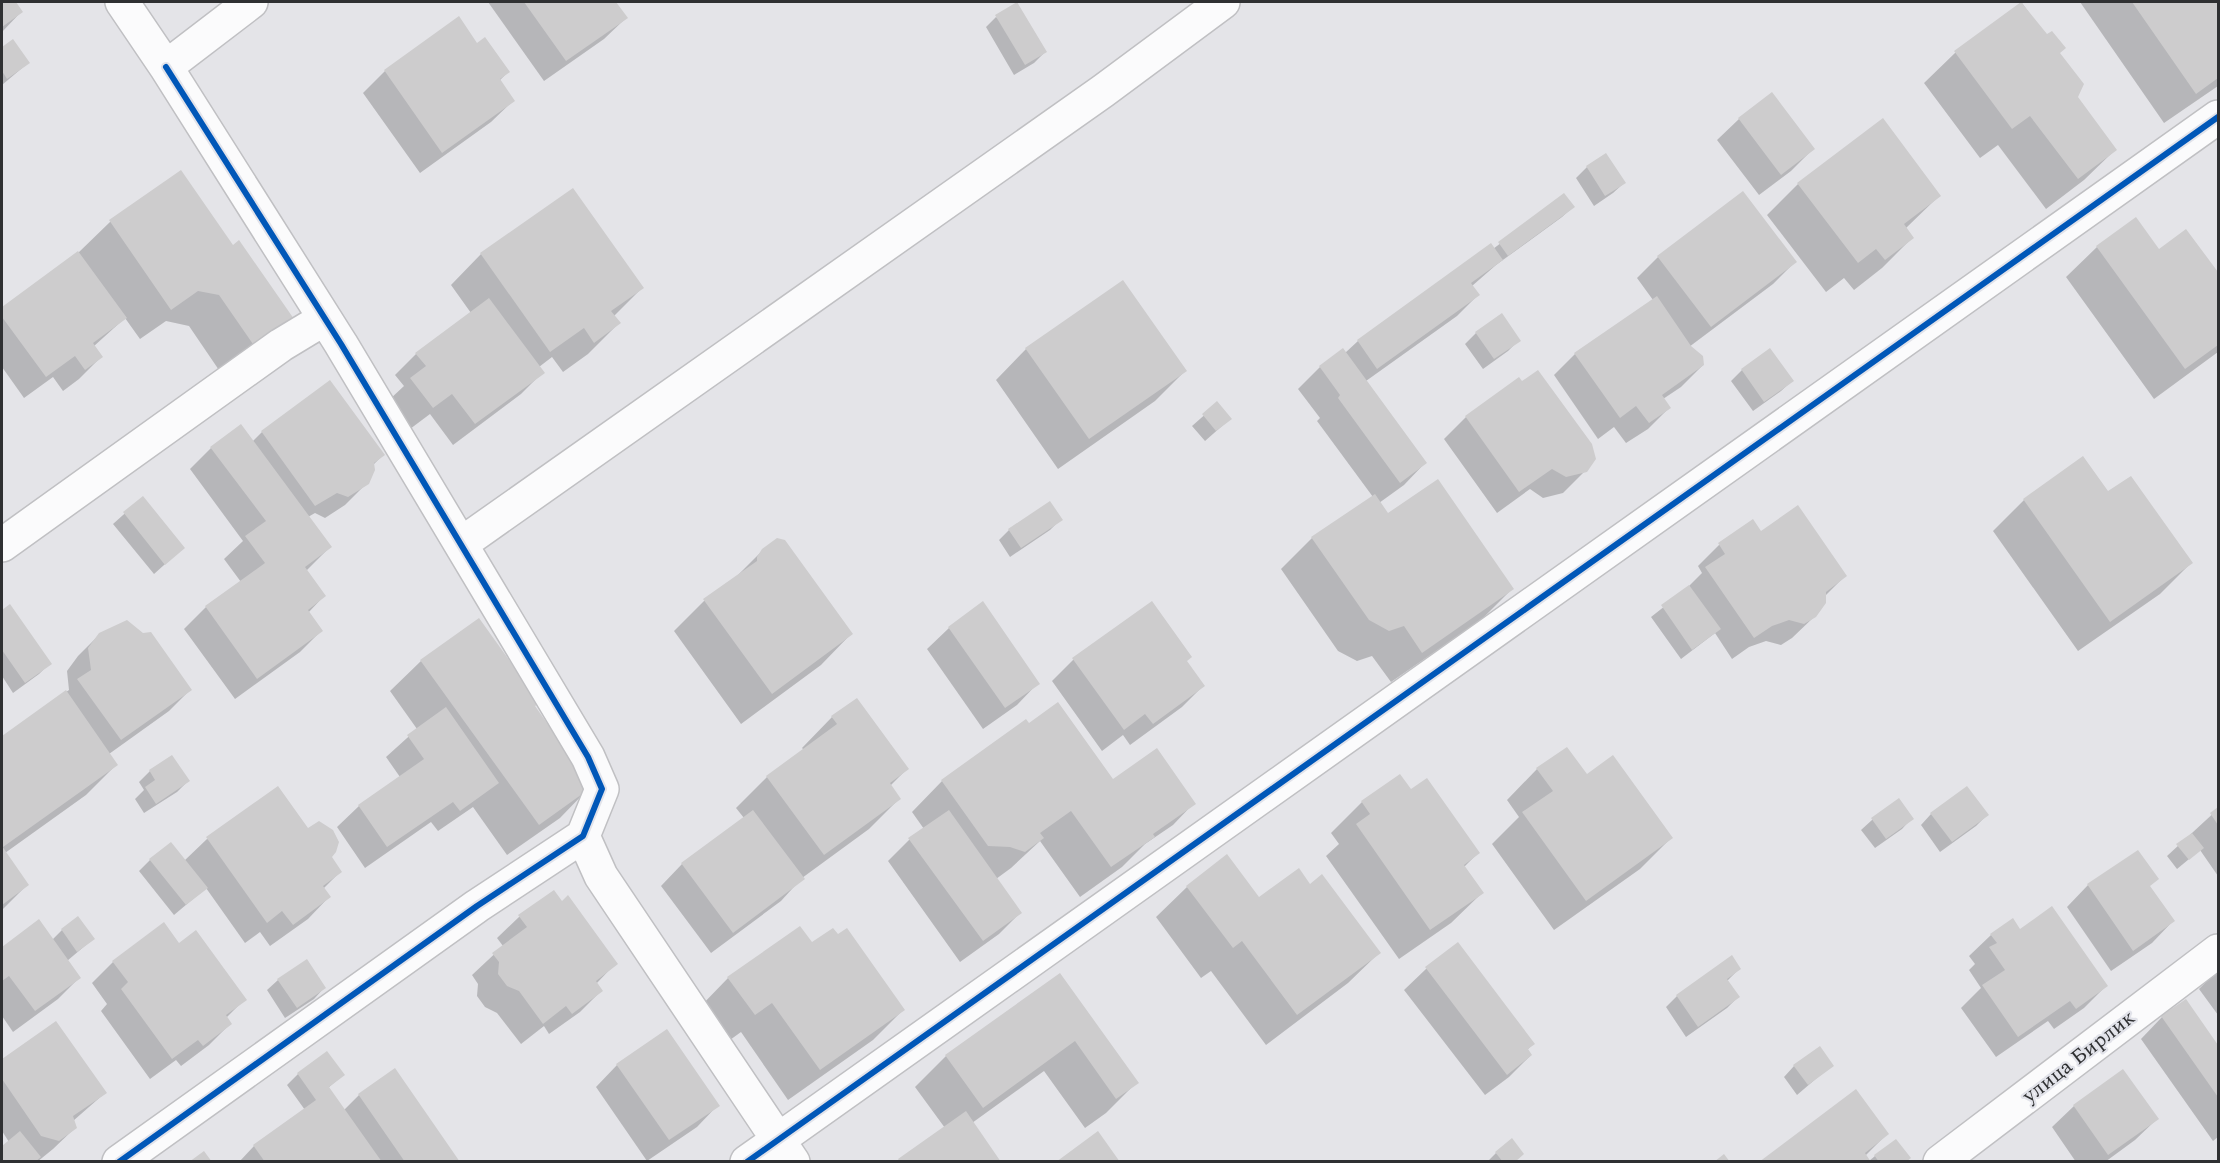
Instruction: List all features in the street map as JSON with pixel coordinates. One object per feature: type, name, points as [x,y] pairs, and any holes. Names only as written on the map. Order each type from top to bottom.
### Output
[{"type":"street","points":[[119,1161],[477,906],[583,836],[602,789],[588,757],[324,319],[166,67],[122,2]]},
{"type":"street","points":[[166,67],[251,2]]},
{"type":"street","points":[[461,544],[1093,98],[1223,2]]},
{"type":"street","points":[[747,1161],[786,1151],[2218,117]]},
{"type":"street","points":[[2,545],[281,345],[324,319]]},
{"type":"street","points":[[583,836],[601,876],[786,1151]]},
{"type":"street","name":"улица Бирлик","points":[[1940,1161],[2218,951]]},
{"type":"building","points":[[2,2],[16,2],[23,12],[2,27]]},
{"type":"building","points":[[524,2],[616,2],[628,18],[566,61]]},
{"type":"building","points":[[1017,2],[1047,52],[1025,65],[995,15]]},
{"type":"building","points":[[2021,2],[2047,34],[2052,31],[2066,48],[2060,53],[2084,84],[2078,97],[2117,150],[2078,179],[2030,116],[2012,129],[1954,51]]},
{"type":"building","points":[[2132,2],[2218,2],[2218,78],[2196,94]]},
{"type":"building","points":[[459,16],[477,43],[485,37],[510,72],[500,79],[515,101],[442,153],[384,70]]},
{"type":"building","points":[[13,39],[30,63],[7,79],[2,71],[2,47]]},
{"type":"building","points":[[1772,92],[1815,149],[1781,175],[1738,118]]},
{"type":"building","points":[[1883,118],[1941,196],[1904,224],[1914,238],[1885,260],[1876,249],[1858,263],[1797,183]]},
{"type":"building","points":[[1606,153],[1626,183],[1605,196],[1586,166]]},
{"type":"building","points":[[181,170],[233,245],[239,240],[294,319],[255,347],[219,295],[198,291],[171,310],[109,220]]},
{"type":"building","points":[[573,188],[644,288],[611,311],[621,323],[594,343],[584,328],[550,352],[480,253]]},
{"type":"building","points":[[1743,191],[1797,262],[1711,327],[1657,256]]},
{"type":"building","points":[[1564,193],[1575,207],[1508,256],[1498,242]]},
{"type":"building","points":[[2136,217],[2159,249],[2186,229],[2218,272],[2218,345],[2185,369],[2096,246]]},
{"type":"building","points":[[1491,243],[1503,260],[1471,283],[1480,295],[1377,369],[1357,340]]},
{"type":"building","points":[[78,251],[127,318],[93,343],[103,357],[85,370],[75,356],[46,377],[2,317],[2,307]]},
{"type":"building","points":[[1123,280],[1187,371],[1089,439],[1025,348]]},
{"type":"building","points":[[1657,296],[1691,346],[1703,356],[1704,365],[1662,395],[1671,408],[1649,423],[1636,406],[1620,418],[1574,353]]},
{"type":"building","points":[[489,298],[545,373],[475,424],[452,394],[433,408],[410,378],[426,366],[415,353]]},
{"type":"building","points":[[1502,313],[1521,341],[1494,359],[1475,332]]},
{"type":"building","points":[[1343,348],[1427,463],[1400,483],[1338,398],[1340,395],[1319,366]]},
{"type":"building","points":[[1770,348],[1794,381],[1764,402],[1741,369]]},
{"type":"building","points":[[1538,370],[1592,444],[1596,459],[1587,472],[1566,477],[1552,469],[1519,492],[1465,416],[1519,377],[1522,381]]},
{"type":"building","points":[[330,380],[385,455],[374,463],[375,470],[369,484],[348,497],[337,493],[315,506],[261,431]]},
{"type":"building","points":[[1217,401],[1232,419],[1216,431],[1202,414]]},
{"type":"building","points":[[241,424],[332,547],[305,567],[326,596],[308,610],[323,631],[257,679],[205,606],[265,563],[245,536],[266,521],[210,447]]},
{"type":"building","points":[[2083,456],[2108,491],[2131,476],[2193,563],[2110,622],[2023,499]]},
{"type":"building","points":[[1438,479],[1514,589],[1422,653],[1404,626],[1389,631],[1369,620],[1311,537],[1375,494],[1388,513]]},
{"type":"building","points":[[143,496],[185,548],[165,565],[123,512]]},
{"type":"building","points":[[1050,501],[1063,520],[1021,548],[1008,529]]},
{"type":"building","points":[[1798,505],[1847,576],[1826,592],[1826,603],[1816,617],[1804,624],[1789,620],[1772,626],[1754,638],[1705,567],[1725,554],[1718,543],[1753,519],[1761,531]]},
{"type":"building","points":[[777,538],[785,540],[853,634],[772,694],[703,599],[757,561],[762,549]]},
{"type":"building","points":[[1689,585],[1721,629],[1692,650],[1661,605]]},
{"type":"building","points":[[983,601],[1040,684],[1005,708],[948,627]]},
{"type":"building","points":[[1152,601],[1192,657],[1187,661],[1205,686],[1153,724],[1145,714],[1124,730],[1072,658]]},
{"type":"building","points":[[10,604],[52,664],[25,683],[2,650],[2,610]]},
{"type":"building","points":[[479,618],[540,703],[535,706],[592,787],[539,825],[420,660]]},
{"type":"building","points":[[127,620],[143,633],[151,632],[192,690],[121,740],[77,679],[91,670],[88,648],[99,633]]},
{"type":"building","points":[[66,690],[118,765],[3,847],[2,736]]},
{"type":"building","points":[[857,698],[909,769],[890,783],[901,799],[824,855],[766,776],[837,724],[831,716]]},
{"type":"building","points":[[1058,702],[1113,779],[1157,748],[1196,804],[1153,834],[1155,837],[1111,867],[1071,811],[1040,833],[1044,838],[1025,852],[1010,847],[988,846],[941,780],[1026,719],[1029,723]]},
{"type":"building","points":[[446,707],[499,783],[460,811],[453,802],[387,847],[358,805],[424,759],[407,735]]},
{"type":"building","points":[[1567,747],[1587,774],[1613,755],[1673,838],[1586,901],[1522,812],[1553,791],[1536,768]]},
{"type":"building","points":[[172,755],[190,781],[156,804],[145,787],[155,780],[149,770]]},
{"type":"building","points":[[1400,774],[1411,789],[1427,778],[1480,853],[1464,865],[1484,893],[1430,930],[1356,824],[1370,814],[1361,801]]},
{"type":"building","points":[[278,786],[308,828],[319,821],[333,830],[339,842],[332,857],[342,872],[323,886],[331,897],[293,925],[282,911],[267,923],[206,837]]},
{"type":"building","points":[[1967,786],[1989,815],[1952,842],[1930,813]]},
{"type":"building","points":[[1899,798],[1914,819],[1886,839],[1871,818]]},
{"type":"building","points":[[2218,807],[2218,825],[2210,813]]},
{"type":"building","points":[[753,810],[805,879],[733,933],[681,863]]},
{"type":"building","points":[[949,810],[1022,913],[983,941],[908,838]]},
{"type":"building","points":[[2192,833],[2204,848],[2189,860],[2176,844]]},
{"type":"building","points":[[171,842],[208,888],[186,905],[149,859]]},
{"type":"building","points":[[2,846],[29,885],[2,905]]},
{"type":"building","points":[[2138,850],[2159,879],[2150,886],[2175,921],[2133,951],[2087,884]]},
{"type":"building","points":[[1227,854],[1259,897],[1299,868],[1310,884],[1322,874],[1381,953],[1297,1015],[1242,941],[1233,948],[1186,886]]},
{"type":"building","points":[[554,890],[562,901],[568,895],[618,964],[596,981],[603,991],[572,1014],[566,1006],[543,1024],[519,991],[507,986],[498,974],[499,962],[492,953],[527,927],[518,915]]},
{"type":"building","points":[[2052,906],[2108,986],[2076,1009],[2070,1001],[2018,1037],[1982,985],[2005,970],[1989,947],[1997,943],[1990,934],[2013,918],[2020,929]]},
{"type":"building","points":[[78,916],[95,939],[77,952],[61,929]]},
{"type":"building","points":[[39,919],[81,978],[35,1011],[9,976],[2,981],[2,947]]},
{"type":"building","points":[[164,922],[179,943],[196,930],[247,1000],[226,1015],[232,1024],[203,1046],[198,1040],[172,1059],[121,989],[128,982],[112,961]]},
{"type":"building","points":[[800,926],[812,942],[833,928],[838,934],[847,928],[905,1010],[820,1070],[772,1003],[755,1015],[727,977]]},
{"type":"building","points":[[1458,942],[1535,1044],[1528,1049],[1532,1055],[1507,1075],[1425,967]]},
{"type":"building","points":[[1732,955],[1741,969],[1727,979],[1740,997],[1698,1027],[1676,995]]},
{"type":"building","points":[[307,959],[326,988],[297,1008],[277,979]]},
{"type":"building","points":[[1060,973],[1139,1083],[1116,1099],[1075,1041],[983,1108],[945,1055]]},
{"type":"building","points":[[2186,999],[2218,1045],[2218,1097],[2161,1016]]},
{"type":"building","points":[[56,1021],[107,1093],[73,1116],[77,1128],[59,1141],[41,1136],[2,1079],[2,1059]]},
{"type":"building","points":[[667,1029],[720,1106],[669,1140],[616,1064]]},
{"type":"building","points":[[1820,1046],[1834,1066],[1808,1085],[1793,1065]]},
{"type":"building","points":[[327,1051],[345,1075],[329,1087],[382,1162],[265,1162],[253,1145],[316,1100],[297,1073]]},
{"type":"building","points":[[395,1068],[460,1162],[405,1162],[358,1094]]},
{"type":"building","points":[[2123,1069],[2159,1119],[2108,1155],[2073,1105]]},
{"type":"building","points":[[1856,1089],[1889,1134],[1865,1153],[1871,1162],[1759,1162]]},
{"type":"building","points":[[966,1111],[1001,1162],[900,1162],[898,1159]]},
{"type":"building","points":[[20,1131],[41,1157],[35,1162],[2,1162],[2,1146]]},
{"type":"building","points":[[1098,1131],[1120,1162],[1056,1162]]},
{"type":"building","points":[[1512,1138],[1524,1154],[1515,1162],[1503,1162],[1495,1152]]},
{"type":"building","points":[[1896,1139],[1911,1158],[1906,1162],[1879,1162],[1874,1155]]},
{"type":"building","points":[[204,1151],[212,1162],[189,1162]]},
{"type":"building","points":[[1724,1154],[1730,1162],[1714,1162]]},
{"type":"cycle path","points":[[119,1162],[477,906],[583,836],[602,789],[588,757],[341,344],[166,67]]},
{"type":"cycle path","points":[[747,1162],[2218,117]]}]
